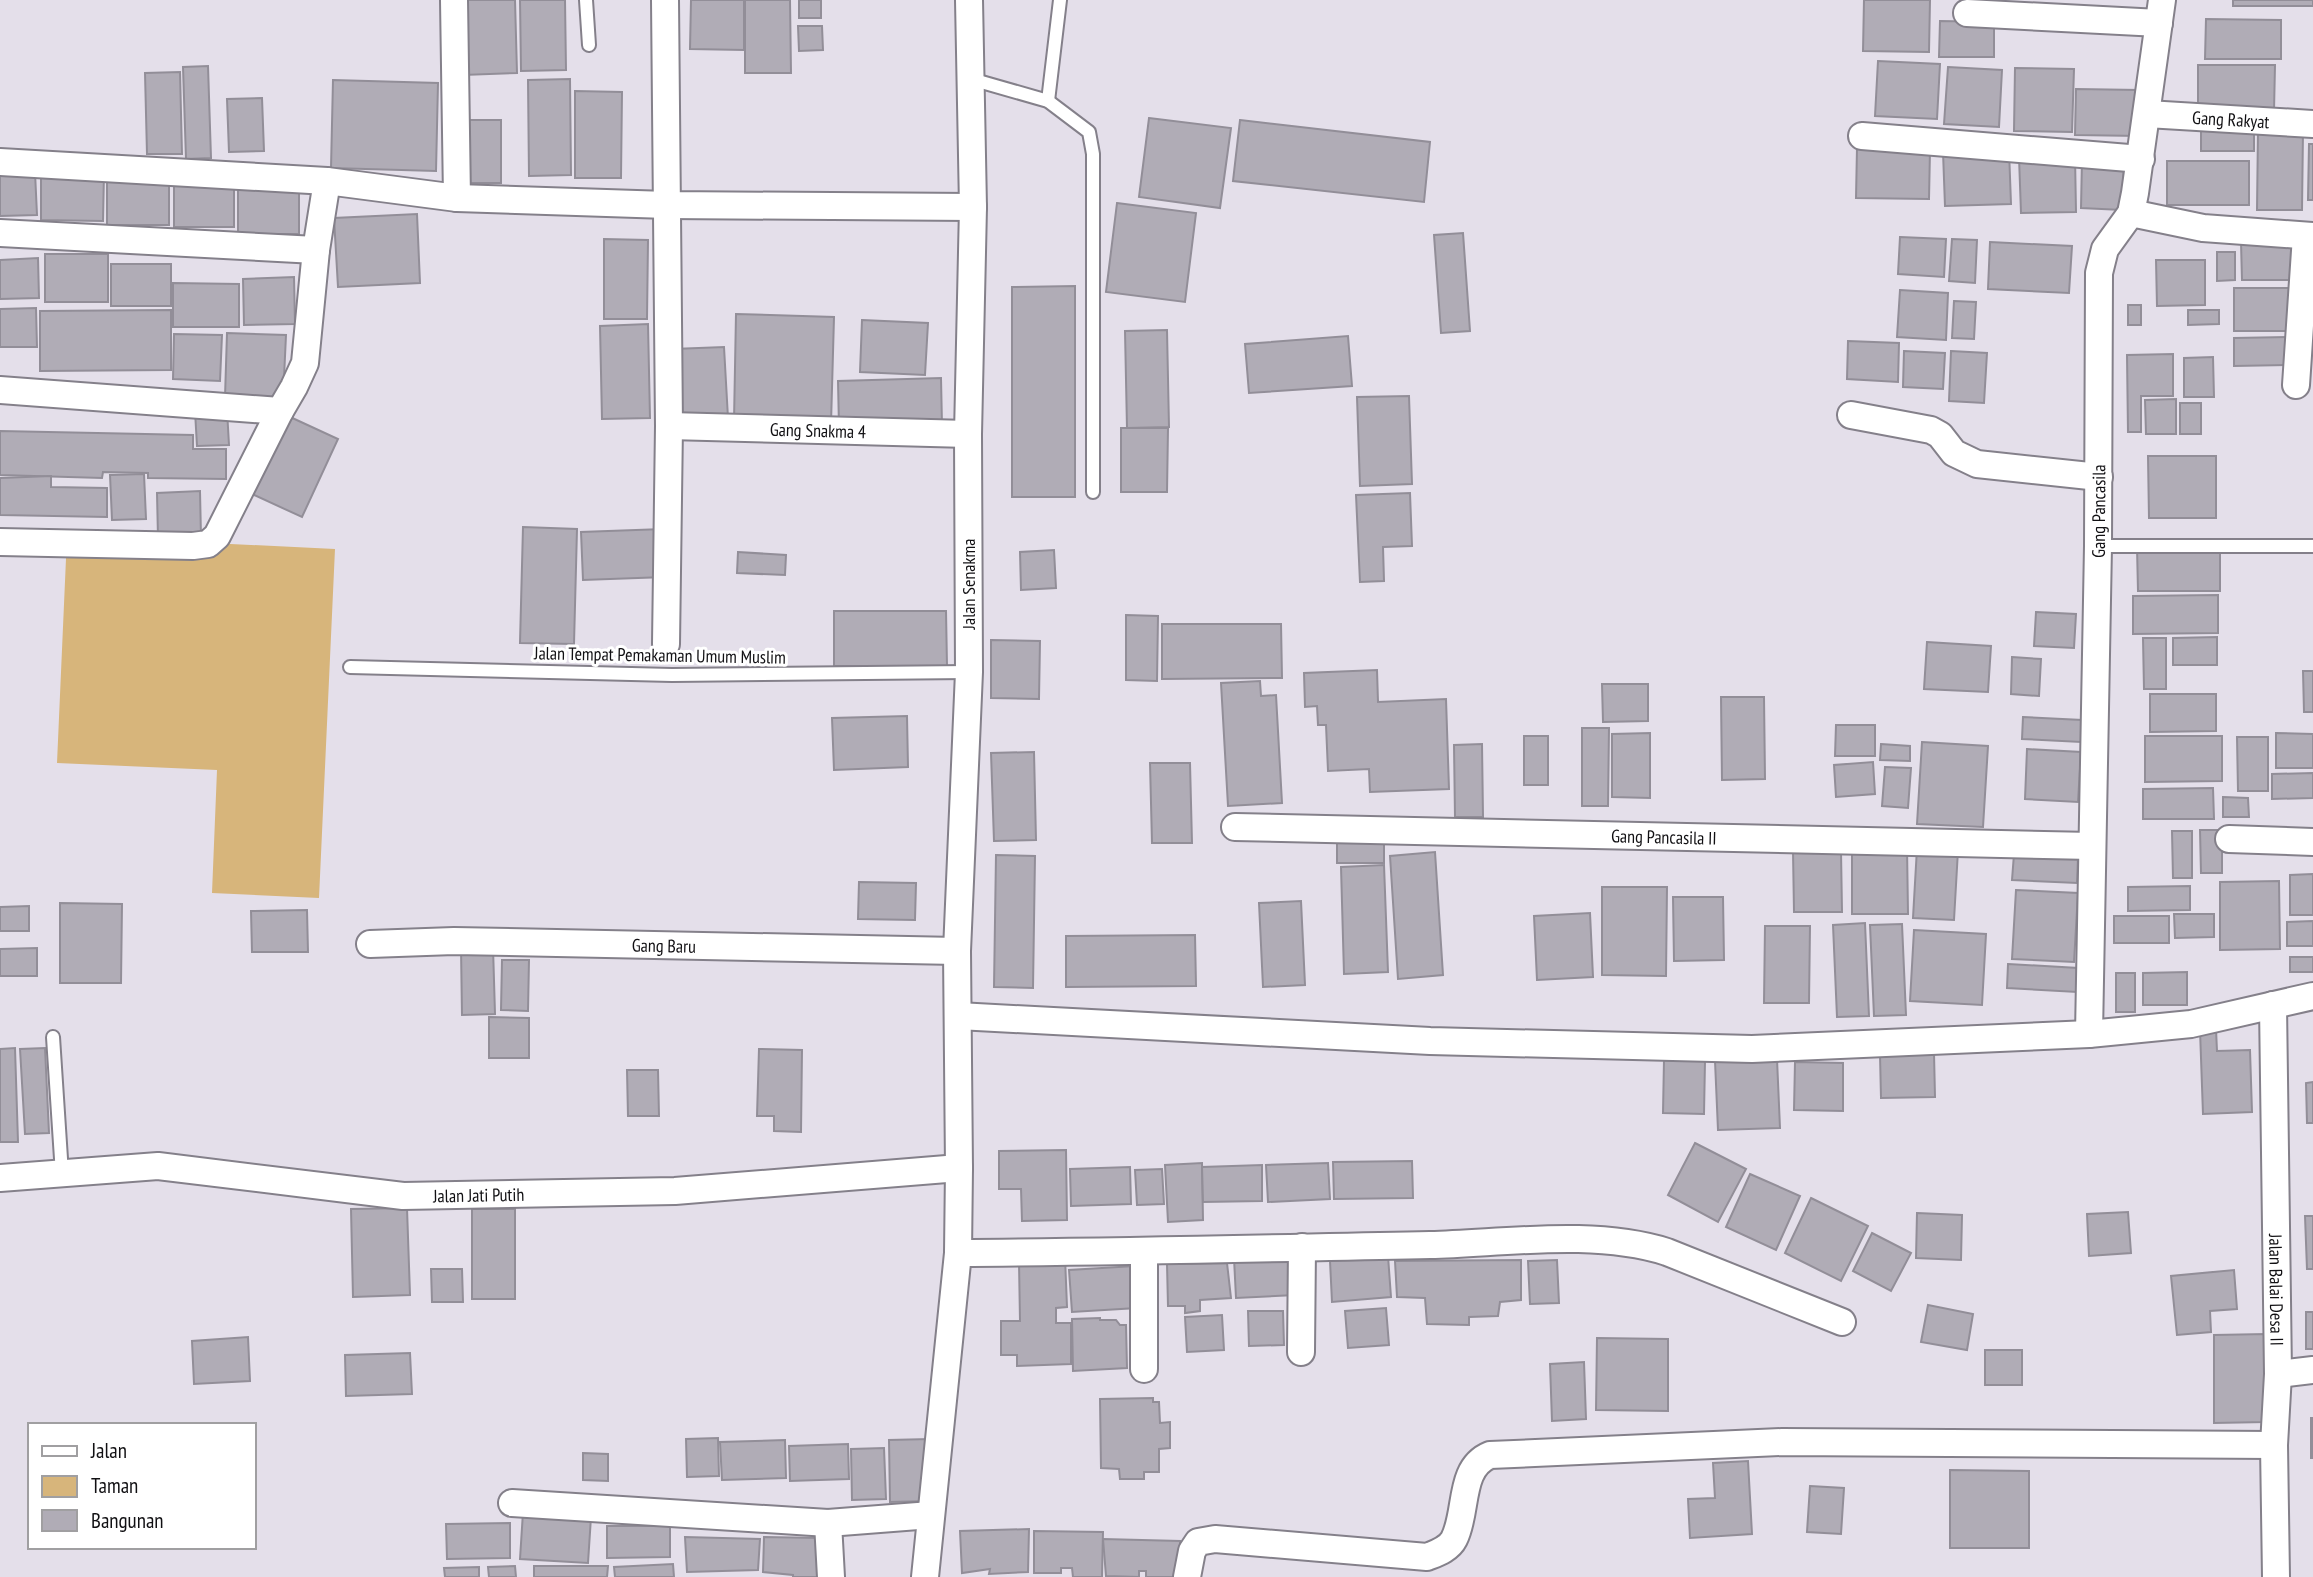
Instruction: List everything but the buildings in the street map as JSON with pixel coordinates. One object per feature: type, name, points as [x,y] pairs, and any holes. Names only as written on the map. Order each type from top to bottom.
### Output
[{"type":"street","points":[[454,0],[457,198]]},
{"type":"street","points":[[665,0],[669,426],[666,644]]},
{"type":"street","name":"Jalan Senakma","points":[[925,1577],[958,1253],[960,1168],[957,951],[969,672],[968,434],[973,207],[969,0]]},
{"type":"street","points":[[1967,13],[2160,12]]},
{"type":"street","name":"Gang Pancasila","points":[[2089,1034],[2099,477],[2099,273],[2105,249],[2131,212],[2141,159],[2160,12]]},
{"type":"street","name":"Gang Rakyat","points":[[2147,114],[2313,124]]},
{"type":"street","points":[[1861,136],[2141,159]]},
{"type":"street","points":[[0,162],[327,181],[457,198],[667,205],[973,207]]},
{"type":"street","points":[[0,542],[193,546],[208,544],[217,536],[305,363],[316,250],[327,181]]},
{"type":"street","points":[[2131,212],[2203,228],[2310,236],[2296,385]]},
{"type":"street","points":[[0,233],[316,250]]},
{"type":"street","points":[[0,390],[280,411]]},
{"type":"street","points":[[1851,415],[1931,430],[1940,435],[1954,453],[1977,464],[2099,477]]},
{"type":"street","name":"Gang Snakma 4","points":[[669,426],[968,434]]},
{"type":"street","name":"Gang Pancasila II","points":[[1235,827],[2092,846]]},
{"type":"street","points":[[2230,839],[2313,842]]},
{"type":"street","name":"Gang Baru","points":[[370,944],[454,941],[957,951]]},
{"type":"street","points":[[958,1016],[1430,1041],[1752,1049],[2089,1034],[2191,1024],[2313,996]]},
{"type":"street","name":"Jalan Balai Desa II","points":[[2273,1005],[2278,1374],[2274,1444],[2276,1577]]},
{"type":"street","name":"Jalan Jati Putih","points":[[0,1178],[158,1166],[403,1196],[675,1191],[960,1168]]},
{"type":"street","points":[[958,1253],[1483,1244],[1589,1238],[1643,1244],[1842,1322]]},
{"type":"street","points":[[1301,1352],[1302,1247]]},
{"type":"street","points":[[1144,1251],[1144,1369]]},
{"type":"street","points":[[2278,1374],[2313,1370]]},
{"type":"street","points":[[1187,1577],[1192,1551],[1198,1542],[1215,1539],[1427,1557],[1444,1550],[1454,1539],[1471,1473],[1478,1460],[1490,1455],[1782,1442],[2274,1444]]},
{"type":"street","points":[[512,1503],[828,1523],[932,1515]]},
{"type":"street","points":[[828,1523],[831,1577]]},
{"type":"lane","points":[[586,0],[589,45]]},
{"type":"lane","points":[[1048,101],[1060,0]]},
{"type":"lane","points":[[971,79],[1048,101],[1089,132],[1093,154],[1093,492]]},
{"type":"lane","points":[[2098,546],[2313,546]]},
{"type":"lane","name":"Jalan Tempat Pemakaman Umum Muslim","points":[[350,667],[672,675],[969,672]]},
{"type":"lane","points":[[53,1037],[62,1174]]},
{"type":"green space","points":[[67,536],[335,549],[319,898],[212,893],[217,770],[57,763]]}]
